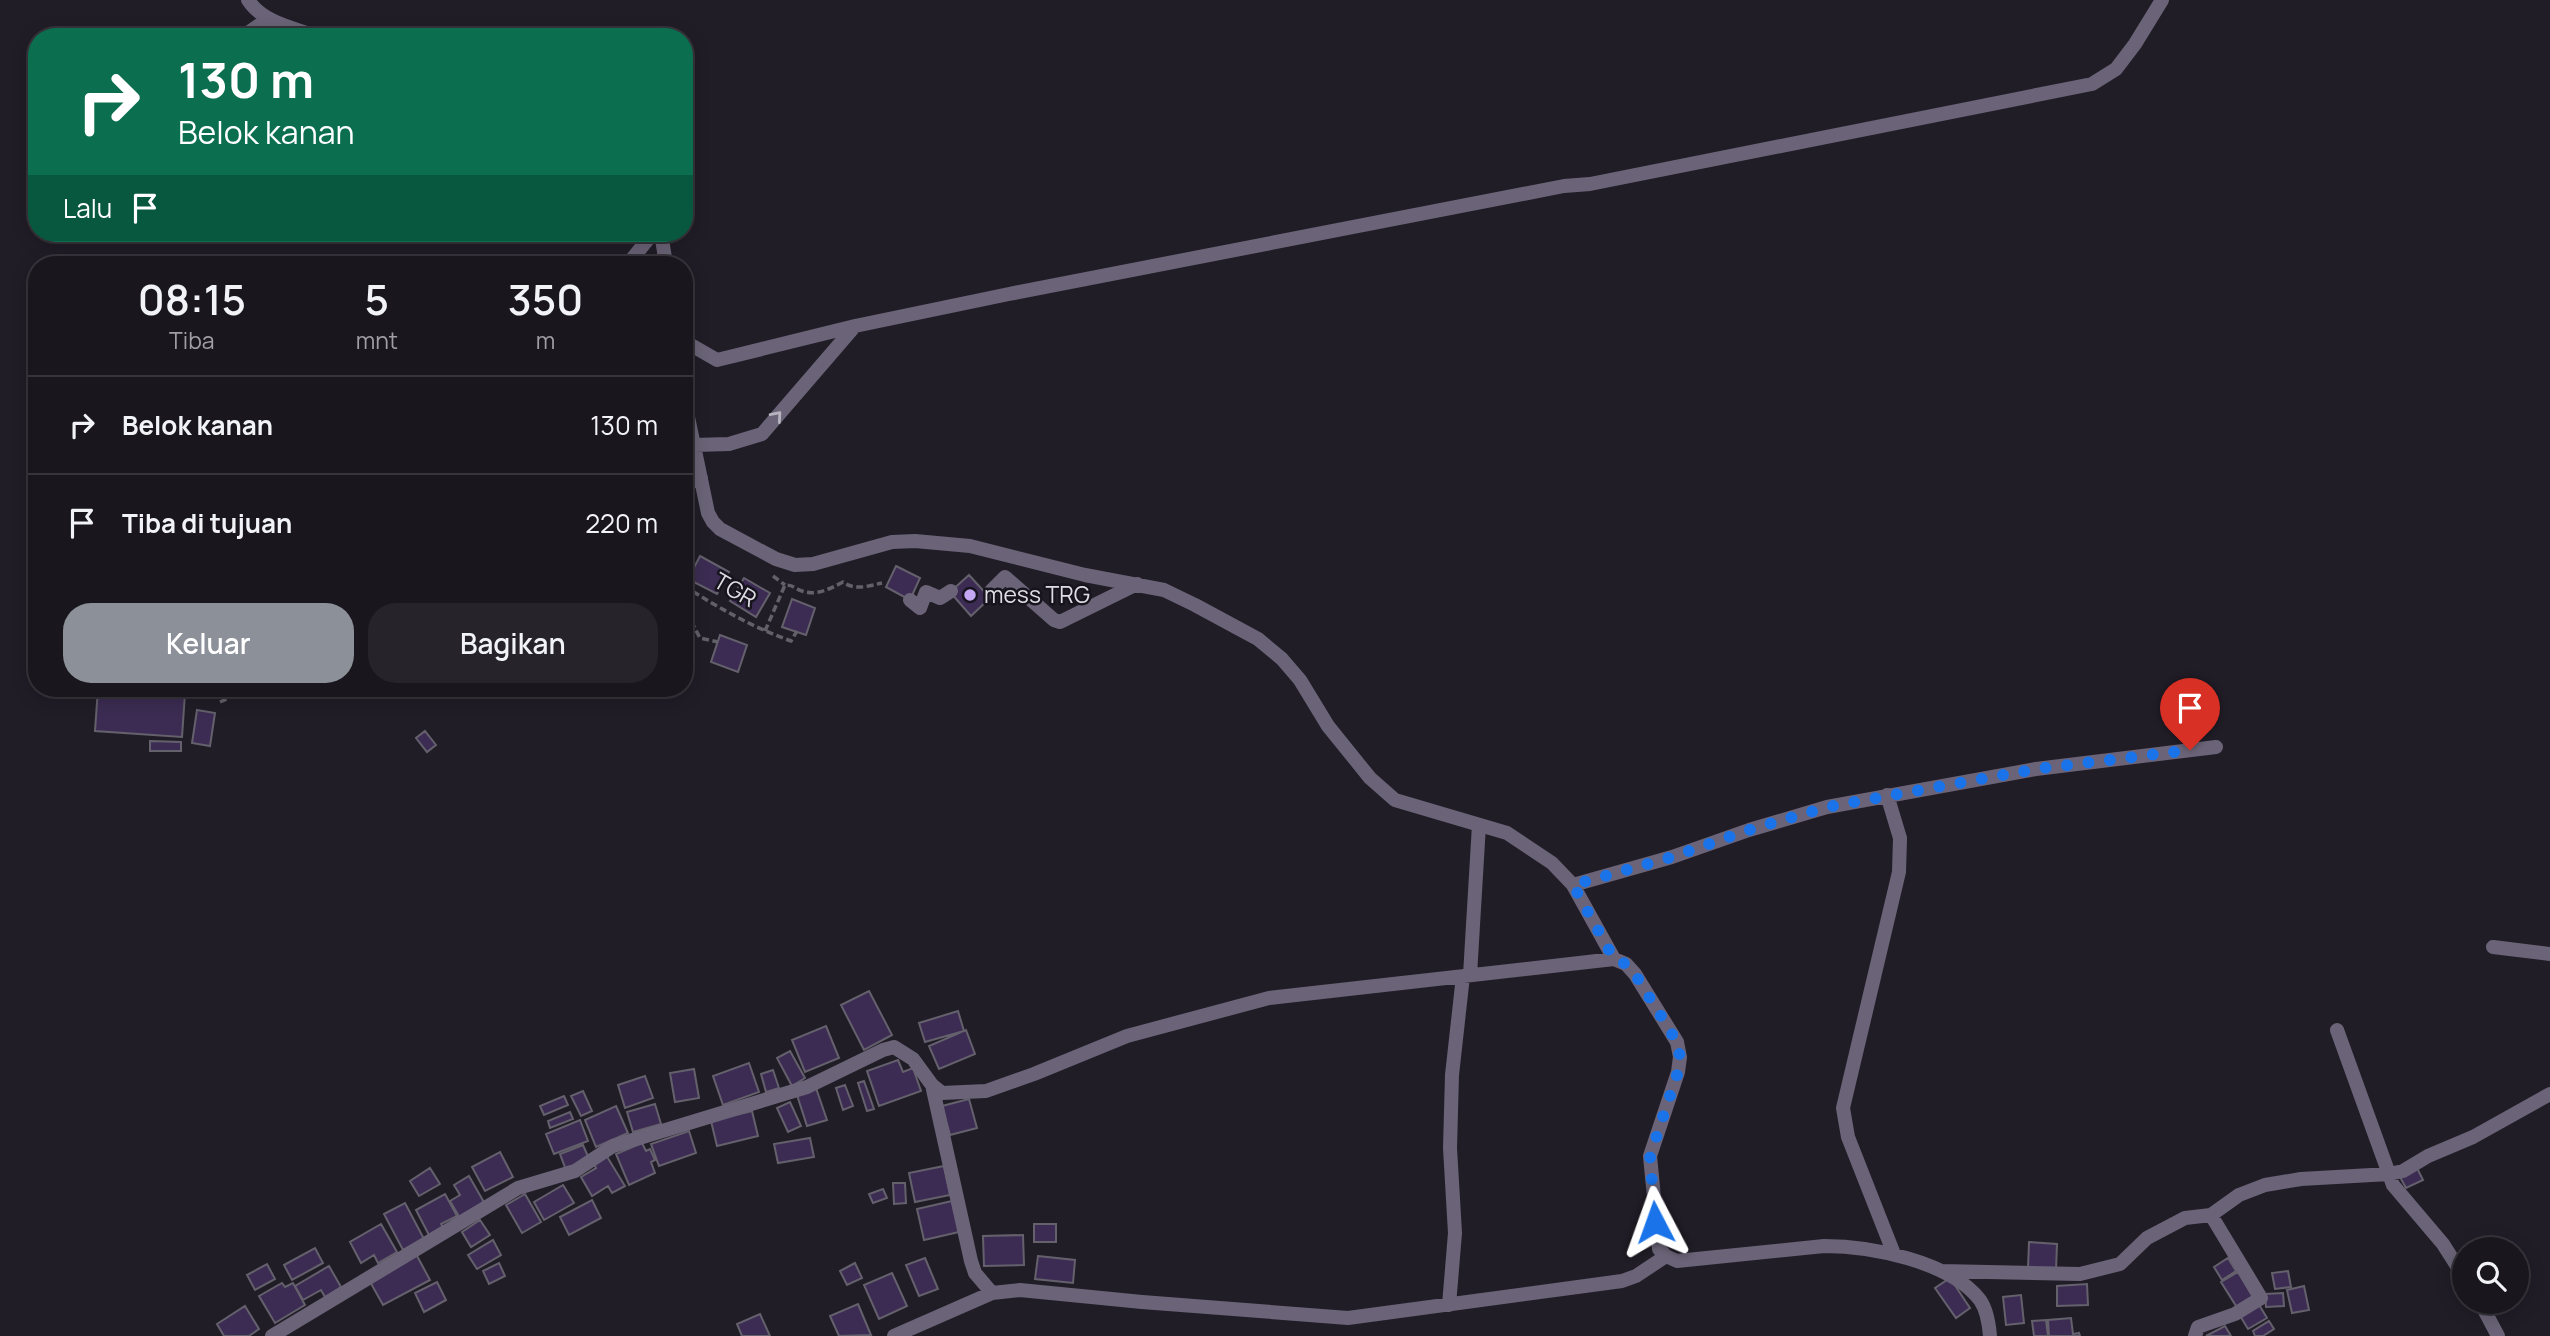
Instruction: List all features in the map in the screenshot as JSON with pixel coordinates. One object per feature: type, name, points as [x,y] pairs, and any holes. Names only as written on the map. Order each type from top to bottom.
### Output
[{"type":"street","points":[[248,0],[256,12],[294,28]]},
{"type":"street","points":[[693,346],[717,359],[855,326],[1300,237],[1564,186],[1590,184],[2092,84],[2116,69],[2162,0]]},
{"type":"street","points":[[255,28],[268,19]]},
{"type":"street","points":[[634,256],[646,242]]},
{"type":"street","points":[[694,445],[729,444],[762,433],[855,326]]},
{"type":"street","points":[[693,440],[708,513],[720,529],[776,559],[795,565],[813,564],[892,542],[915,541],[970,546],[1084,575],[1164,590],[1258,639],[1300,680],[1328,726],[1370,778],[1395,800],[1507,834],[1552,863],[1573,885],[1614,959]]},
{"type":"street","points":[[693,481],[701,478]]},
{"type":"street","points":[[991,591],[1006,577],[1054,620],[1060,622],[1137,584]]},
{"type":"street","points":[[910,600],[920,608],[926,592],[940,598],[951,591]]},
{"type":"street","points":[[1573,885],[1672,857],[1814,811],[1887,795],[2036,769],[2216,747]]},
{"type":"street","points":[[1887,795],[1900,838],[1899,872],[1843,1108],[1848,1137],[1894,1254]]},
{"type":"street","points":[[1449,1305],[1455,1233],[1450,1148],[1452,1075],[1466,975],[1479,825]]},
{"type":"street","points":[[2493,947],[2550,954]]},
{"type":"street","points":[[272,1336],[518,1188],[575,1171],[613,1146],[807,1087],[883,1050],[894,1047],[913,1059],[932,1085],[942,1093],[986,1091],[1128,1036],[1269,998],[1614,959],[1626,964],[1635,974],[1677,1042],[1680,1057],[1678,1072],[1650,1156],[1659,1249],[1677,1261],[1811,1247],[1848,1246],[1894,1254],[1940,1271],[1979,1299],[1986,1311],[1990,1336]]},
{"type":"street","points":[[2337,1030],[2393,1185],[2452,1258]]},
{"type":"street","points":[[932,1085],[971,1261],[975,1273],[992,1293]]},
{"type":"street","points":[[1940,1271],[2080,1274],[2120,1264],[2147,1238],[2185,1218],[2211,1214],[2239,1195],[2265,1185],[2301,1179],[2403,1171],[2428,1156],[2473,1137],[2550,1094]]},
{"type":"street","points":[[2195,1336],[2198,1327],[2235,1314],[2261,1298],[2211,1214]]},
{"type":"street","points":[[894,1336],[992,1293],[1020,1290],[1348,1318],[1622,1281],[1636,1276],[1666,1256]]},
{"type":"street","points":[[2486,1314],[2498,1336]]},
{"type":"path","name":"TGR","points":[[765,631],[785,585],[793,585],[801,591],[821,593],[843,582],[848,587],[863,588],[882,583]]},
{"type":"path","name":"TGR","points":[[693,592],[729,614],[791,641],[797,631]]},
{"type":"path","name":"TGR","points":[[693,625],[700,638],[718,642]]},
{"type":"path","points":[[220,702],[229,697]]},
{"type":"building","points":[[700,556],[729,572],[717,594],[693,582],[693,569]]},
{"type":"building","name":"mess TRG","points":[[896,566],[920,578],[910,600],[886,587]]},
{"type":"building","name":"mess TRG","points":[[969,575],[990,598],[971,616],[950,592]]},
{"type":"building","points":[[744,578],[770,593],[756,617],[730,601]]},
{"type":"building","points":[[792,599],[815,608],[806,635],[782,627]]},
{"type":"building","points":[[720,635],[747,645],[738,672],[711,662]]},
{"type":"building","points":[[97,697],[185,697],[182,737],[95,731]]},
{"type":"building","points":[[197,710],[215,713],[210,746],[192,743]]},
{"type":"building","points":[[425,731],[436,745],[427,752],[416,738]]},
{"type":"building","points":[[150,741],[181,742],[181,751],[150,751]]},
{"type":"building","points":[[869,991],[892,1035],[864,1050],[841,1005]]},
{"type":"building","points":[[958,1011],[964,1031],[925,1042],[919,1023]]},
{"type":"building","points":[[826,1026],[839,1058],[805,1072],[792,1040]]},
{"type":"building","points":[[966,1030],[975,1054],[939,1069],[929,1046]]},
{"type":"building","points":[[790,1051],[805,1078],[792,1086],[777,1058]]},
{"type":"building","points":[[898,1060],[903,1072],[913,1068],[921,1091],[879,1106],[867,1071]]},
{"type":"building","points":[[749,1063],[759,1092],[723,1105],[713,1076]]},
{"type":"building","points":[[694,1069],[699,1098],[675,1102],[670,1073]]},
{"type":"building","points":[[773,1070],[779,1088],[766,1092],[761,1074]]},
{"type":"building","points":[[645,1076],[653,1098],[625,1108],[618,1085]]},
{"type":"building","points":[[864,1081],[874,1109],[867,1111],[858,1083]]},
{"type":"building","points":[[845,1085],[853,1106],[843,1110],[836,1088]]},
{"type":"building","points":[[816,1088],[827,1120],[807,1126],[797,1095]]},
{"type":"building","points":[[583,1091],[592,1111],[581,1116],[571,1096]]},
{"type":"building","points":[[564,1096],[568,1105],[544,1115],[540,1106]]},
{"type":"building","points":[[969,1099],[977,1128],[950,1135],[942,1106]]},
{"type":"building","points":[[790,1102],[801,1126],[788,1132],[777,1108]]},
{"type":"building","points":[[655,1104],[661,1124],[633,1132],[627,1112]]},
{"type":"building","points":[[616,1106],[628,1133],[596,1147],[585,1120]]},
{"type":"building","points":[[752,1111],[758,1136],[717,1146],[711,1121]]},
{"type":"building","points":[[570,1112],[573,1119],[550,1128],[548,1121]]},
{"type":"building","points":[[580,1120],[588,1141],[554,1154],[546,1134]]},
{"type":"building","points":[[689,1131],[696,1153],[659,1166],[651,1144]]},
{"type":"building","points":[[810,1138],[814,1157],[778,1163],[774,1144]]},
{"type":"building","points":[[642,1143],[646,1151],[650,1149],[655,1160],[651,1162],[655,1173],[629,1185],[616,1154]]},
{"type":"building","points":[[583,1145],[590,1161],[566,1170],[560,1154]]},
{"type":"building","points":[[500,1152],[513,1177],[485,1191],[472,1167]]},
{"type":"building","points":[[606,1155],[625,1186],[612,1193],[608,1186],[592,1196],[581,1177],[596,1168],[593,1162]]},
{"type":"building","points":[[944,1166],[950,1195],[915,1202],[909,1173]]},
{"type":"building","points":[[430,1168],[440,1184],[419,1196],[410,1181]]},
{"type":"building","points":[[2417,1168],[2423,1180],[2406,1188],[2400,1177]]},
{"type":"building","points":[[469,1176],[485,1204],[460,1218],[450,1201],[460,1195],[454,1185]]},
{"type":"building","points":[[893,1183],[905,1183],[906,1203],[894,1204]]},
{"type":"building","points":[[563,1185],[574,1203],[544,1220],[534,1202]]},
{"type":"building","points":[[883,1189],[887,1198],[873,1203],[869,1194]]},
{"type":"building","points":[[445,1194],[457,1216],[441,1224],[444,1229],[430,1237],[416,1210]]},
{"type":"building","points":[[525,1194],[541,1222],[522,1233],[506,1205]]},
{"type":"building","points":[[592,1200],[601,1218],[569,1235],[560,1217]]},
{"type":"building","points":[[952,1201],[959,1232],[924,1240],[917,1209]]},
{"type":"building","points":[[405,1203],[424,1239],[403,1250],[384,1214]]},
{"type":"building","points":[[480,1220],[490,1235],[471,1247],[462,1232]]},
{"type":"building","points":[[381,1224],[397,1252],[378,1263],[374,1255],[361,1263],[350,1242]]},
{"type":"building","points":[[1034,1224],[1056,1224],[1056,1242],[1034,1242]]},
{"type":"building","points":[[1023,1235],[1024,1265],[984,1266],[983,1236]]},
{"type":"building","points":[[493,1240],[501,1255],[477,1269],[468,1255]]},
{"type":"building","points":[[2029,1242],[2057,1244],[2056,1270],[2028,1268]]},
{"type":"building","points":[[315,1248],[323,1263],[292,1280],[284,1265]]},
{"type":"building","points":[[416,1254],[430,1280],[383,1305],[369,1280]]},
{"type":"building","points":[[1038,1256],[1075,1260],[1073,1283],[1035,1279]]},
{"type":"building","points":[[925,1258],[938,1289],[919,1296],[906,1265]]},
{"type":"building","points":[[2228,1258],[2236,1271],[2222,1280],[2214,1267]]},
{"type":"building","points":[[499,1263],[505,1276],[489,1284],[483,1271]]},
{"type":"building","points":[[855,1263],[862,1278],[847,1285],[840,1271]]},
{"type":"building","points":[[267,1264],[275,1279],[255,1290],[247,1275]]},
{"type":"building","points":[[329,1266],[341,1287],[325,1297],[321,1290],[303,1300],[295,1286]]},
{"type":"building","points":[[2288,1271],[2291,1287],[2275,1289],[2272,1273]]},
{"type":"building","points":[[2238,1272],[2254,1299],[2238,1309],[2221,1282]]},
{"type":"building","points":[[892,1273],[907,1306],[879,1319],[864,1285]]},
{"type":"building","points":[[1950,1278],[1970,1308],[1956,1318],[1935,1288]]},
{"type":"building","points":[[437,1282],[446,1300],[424,1312],[415,1293]]},
{"type":"building","points":[[282,1283],[285,1287],[293,1283],[305,1305],[275,1323],[259,1296]]},
{"type":"building","points":[[2087,1284],[2088,1305],[2057,1306],[2057,1286]]},
{"type":"building","points":[[2304,1286],[2309,1310],[2292,1313],[2287,1290]]},
{"type":"building","points":[[2283,1293],[2284,1306],[2266,1307],[2265,1294]]},
{"type":"building","points":[[2021,1295],[2024,1323],[2006,1325],[2003,1297]]},
{"type":"building","points":[[2258,1303],[2267,1318],[2248,1329],[2239,1314]]},
{"type":"building","points":[[858,1304],[871,1335],[839,1336],[830,1316]]},
{"type":"building","points":[[245,1306],[259,1329],[249,1336],[224,1336],[217,1324]]},
{"type":"building","points":[[760,1314],[770,1336],[742,1336],[737,1324]]},
{"type":"building","points":[[2071,1318],[2073,1334],[2079,1333],[2080,1336],[2049,1336],[2048,1320]]},
{"type":"building","points":[[2046,1320],[2048,1336],[2034,1336],[2032,1321]]},
{"type":"building","points":[[2269,1321],[2274,1329],[2263,1336],[2255,1336],[2253,1331]]},
{"type":"building","points":[[2225,1326],[2231,1336],[2206,1336]]},
{"type":"place","name":"mess TRG","points":[[970,595]]},
{"type":"route","points":[[1655,1222],[1650,1156],[1678,1072],[1680,1057],[1677,1042],[1635,974],[1626,964],[1614,959],[1573,885],[1672,857],[1827,807],[2036,769],[2190,750]]}]
